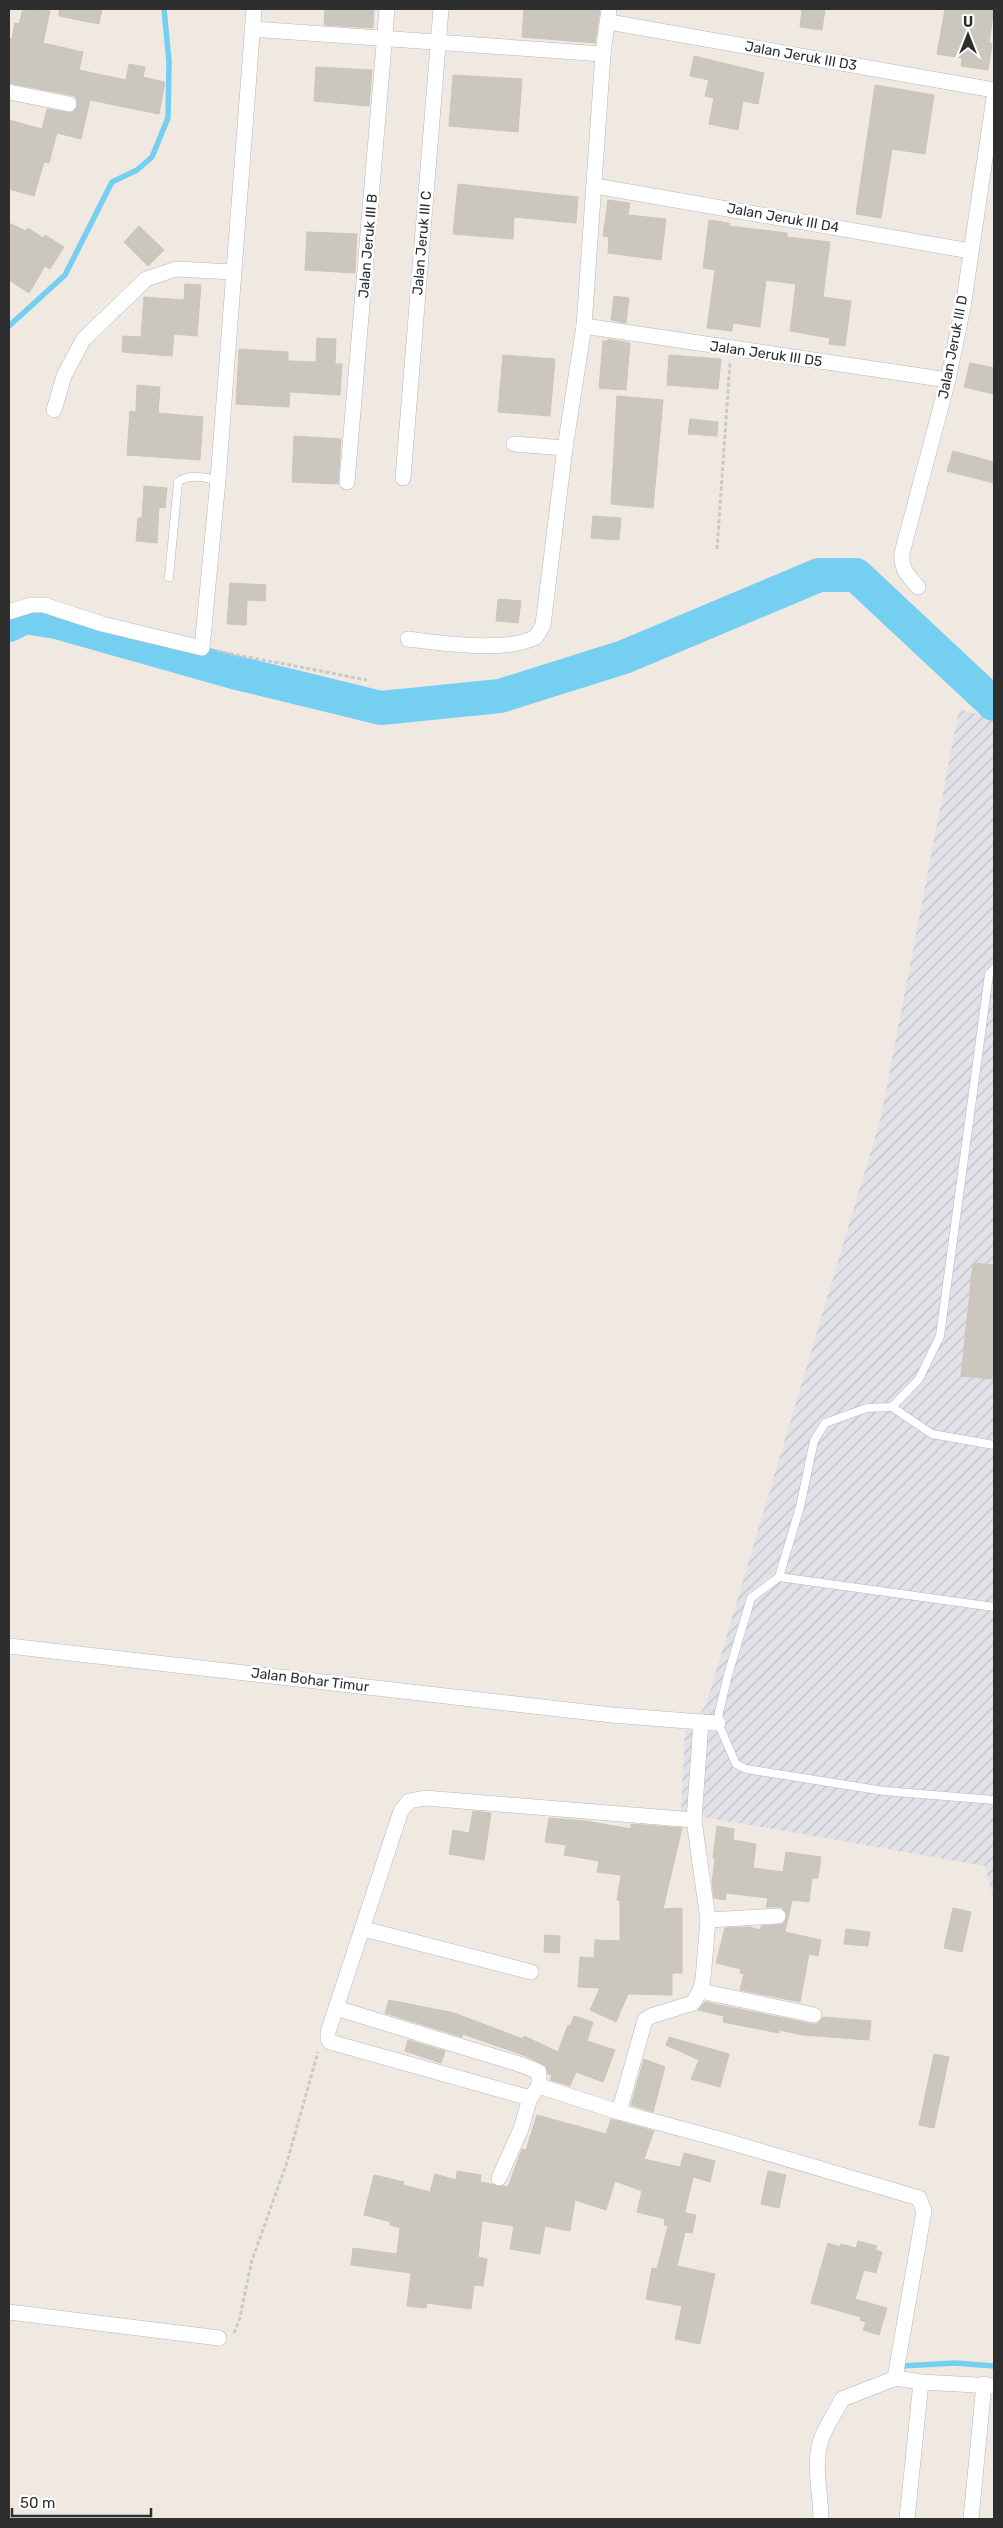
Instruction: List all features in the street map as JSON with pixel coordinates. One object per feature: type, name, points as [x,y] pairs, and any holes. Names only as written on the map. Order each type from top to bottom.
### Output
[{"type":"street","points":[[9,612],[31,605],[44,605],[120,628],[202,648],[218,480],[232,272],[254,9]]},
{"type":"street","name":"Jalan Jeruk III B","points":[[348,482],[387,9]]},
{"type":"street","name":"Jalan Jeruk III C","points":[[403,478],[441,9]]},
{"type":"street","points":[[408,639],[462,645],[504,644],[530,640],[539,633],[545,618],[565,448],[584,326],[603,54],[609,15]]},
{"type":"street","name":"Jalan Jeruk III D3","points":[[609,15],[994,90]]},
{"type":"street","points":[[252,29],[603,54]]},
{"type":"street","points":[[9,92],[69,104]]},
{"type":"street","name":"Jalan Jeruk III D","points":[[918,586],[905,573],[901,564],[902,553],[948,380],[963,307],[994,98]]},
{"type":"street","name":"Jalan Jeruk III D4","points":[[595,186],[970,251]]},
{"type":"street","points":[[54,410],[64,376],[83,340],[146,279],[176,269],[232,272]]},
{"type":"street","name":"Jalan Jeruk III D5","points":[[584,326],[948,380]]},
{"type":"street","points":[[514,444],[565,448]]},
{"type":"street","name":"Jalan Bohar Timur","points":[[9,1646],[612,1715],[718,1723]]},
{"type":"street","points":[[619,2112],[645,2020],[651,2016],[693,2003],[700,1991],[708,1920],[694,1820],[701,1722]]},
{"type":"street","points":[[694,1820],[416,1798],[407,1803],[401,1811],[328,2037],[330,2042],[619,2112],[723,2140],[919,2198],[924,2208],[895,2377]]},
{"type":"street","points":[[708,1920],[778,1916]]},
{"type":"street","points":[[364,1929],[531,1972]]},
{"type":"street","points":[[700,1991],[814,2015]]},
{"type":"street","points":[[336,2008],[522,2065],[539,2072],[522,2129],[499,2178]]},
{"type":"street","points":[[9,2312],[219,2338]]},
{"type":"street","points":[[821,2519],[818,2477],[819,2446],[822,2436],[842,2399],[895,2377],[921,2382],[989,2385],[971,2519]]},
{"type":"street","points":[[907,2519],[921,2382]]},
{"type":"lane","points":[[169,577],[178,482],[192,476],[218,480]]},
{"type":"lane","points":[[892,1407],[919,1379],[940,1336],[989,974],[994,969]]},
{"type":"lane","points":[[994,1445],[932,1434],[892,1407],[867,1408],[825,1423],[814,1441],[800,1507],[780,1577],[751,1598],[728,1675],[718,1723],[736,1764],[746,1769],[884,1791],[994,1800]]},
{"type":"lane","points":[[780,1577],[994,1607]]},
{"type":"path","points":[[717,549],[731,349]]},
{"type":"path","points":[[202,648],[367,680]]},
{"type":"path","points":[[219,2338],[230,2337],[234,2334],[239,2321],[252,2260],[287,2162],[314,2062],[319,2049],[328,2037]]},
{"type":"shaded area","points":[[959,709],[994,719],[994,1902],[985,1866],[681,1813],[685,1732],[706,1705],[881,1117]]},
{"type":"building","points":[[23,9],[50,11],[43,43],[83,52],[79,70],[126,80],[129,64],[145,67],[143,77],[165,82],[159,114],[90,100],[81,139],[57,133],[49,163],[44,162],[34,196],[9,189],[9,120],[42,129],[47,109],[72,113],[78,105],[76,97],[71,95],[9,83],[9,38],[12,39],[15,23],[19,24]]},
{"type":"building","points":[[59,9],[102,9],[99,24],[59,16]]},
{"type":"building","points":[[325,9],[374,9],[373,28],[324,25]]},
{"type":"building","points":[[524,9],[600,9],[595,43],[522,37]]},
{"type":"building","points":[[802,9],[825,9],[822,30],[800,27]]},
{"type":"building","points":[[945,9],[994,9],[989,43],[992,44],[988,70],[961,66],[962,58],[937,54]]},
{"type":"building","points":[[694,56],[764,73],[758,104],[743,101],[738,130],[709,124],[714,98],[705,96],[709,80],[690,76]]},
{"type":"building","points":[[316,67],[372,70],[369,106],[314,101]]},
{"type":"building","points":[[453,75],[522,79],[518,132],[449,126]]},
{"type":"building","points":[[875,85],[934,95],[925,154],[892,149],[881,218],[856,214]]},
{"type":"building","points":[[458,184],[578,197],[576,223],[514,217],[513,239],[453,234]]},
{"type":"building","points":[[608,200],[630,203],[628,215],[666,219],[661,260],[608,253],[609,237],[603,236]]},
{"type":"building","points":[[709,220],[729,223],[729,226],[787,233],[787,237],[830,242],[823,297],[851,301],[845,346],[829,344],[830,338],[790,331],[796,284],[766,280],[760,327],[733,323],[732,331],[707,328],[715,270],[703,268]]},
{"type":"building","points":[[9,223],[26,231],[28,228],[43,238],[45,235],[64,247],[50,269],[45,266],[29,293],[9,280]]},
{"type":"building","points":[[139,226],[164,250],[148,266],[124,242]]},
{"type":"building","points":[[307,232],[357,234],[355,273],[305,270]]},
{"type":"building","points":[[185,284],[201,285],[197,336],[174,334],[172,356],[122,352],[123,336],[141,337],[144,297],[184,300]]},
{"type":"building","points":[[614,296],[629,298],[626,323],[611,320]]},
{"type":"building","points":[[317,338],[336,339],[335,364],[342,364],[340,395],[290,392],[289,407],[236,404],[239,349],[288,352],[288,361],[316,362]]},
{"type":"building","points":[[608,339],[630,343],[626,390],[599,388],[603,341],[608,341]]},
{"type":"building","points":[[503,355],[555,359],[550,416],[498,412]]},
{"type":"building","points":[[669,355],[721,359],[718,389],[667,385]]},
{"type":"building","points":[[970,363],[994,368],[994,394],[964,387]]},
{"type":"building","points":[[137,385],[160,387],[158,413],[203,417],[200,460],[127,455],[130,411],[136,412]]},
{"type":"building","points":[[617,396],[663,400],[653,508],[611,504]]},
{"type":"building","points":[[690,419],[718,422],[717,436],[688,434]]},
{"type":"building","points":[[294,436],[341,439],[338,484],[292,482]]},
{"type":"building","points":[[953,451],[994,462],[994,483],[947,471]]},
{"type":"building","points":[[144,486],[167,488],[165,508],[159,507],[157,543],[136,541],[138,518],[142,518]]},
{"type":"building","points":[[593,516],[621,518],[619,540],[591,538]]},
{"type":"building","points":[[230,583],[266,585],[265,601],[247,600],[246,625],[227,624]]},
{"type":"building","points":[[498,599],[521,601],[518,623],[496,621]]},
{"type":"building","points":[[973,1263],[994,1265],[994,1379],[961,1376]]},
{"type":"building","points":[[473,1811],[491,1813],[484,1860],[449,1854],[453,1830],[469,1833]]},
{"type":"building","points":[[549,1818],[586,1821],[631,1829],[631,1824],[682,1828],[663,1909],[682,1908],[682,1973],[672,1973],[672,1995],[628,1994],[616,2022],[590,2010],[600,1988],[578,1987],[580,1957],[594,1958],[595,1940],[620,1941],[620,1901],[617,1900],[621,1875],[597,1872],[599,1861],[564,1855],[566,1845],[545,1842]]},
{"type":"building","points":[[717,1826],[734,1829],[733,1840],[756,1844],[753,1868],[783,1872],[786,1852],[821,1857],[818,1878],[812,1878],[809,1902],[792,1900],[785,1932],[821,1940],[818,1956],[809,1954],[800,2002],[740,1990],[744,1974],[740,1973],[741,1969],[716,1963],[725,1928],[749,1927],[761,1930],[761,1926],[783,1924],[787,1916],[782,1907],[766,1907],[768,1898],[726,1893],[725,1900],[714,1898],[712,1883],[715,1859],[713,1858]]},
{"type":"building","points":[[953,1908],[971,1912],[962,1952],[944,1948]]},
{"type":"building","points":[[846,1929],[870,1932],[868,1946],[844,1944]]},
{"type":"building","points":[[545,1935],[560,1936],[559,1953],[544,1952]]},
{"type":"building","points":[[389,2000],[454,2013],[523,2039],[524,2036],[558,2052],[568,2025],[570,2026],[574,2016],[593,2022],[587,2041],[615,2050],[603,2082],[576,2072],[570,2086],[550,2080],[552,2075],[548,2074],[546,2066],[526,2056],[463,2034],[462,2037],[385,2013]]},
{"type":"building","points":[[705,2002],[812,2024],[817,2024],[823,2017],[871,2021],[869,2040],[803,2035],[779,2030],[779,2033],[723,2022],[724,2016],[698,2010]]},
{"type":"building","points":[[669,2037],[729,2054],[720,2087],[691,2079],[699,2060],[666,2045]]},
{"type":"building","points":[[408,2040],[445,2051],[441,2063],[405,2051]]},
{"type":"building","points":[[934,2054],[949,2057],[934,2128],[919,2125]]},
{"type":"building","points":[[644,2059],[665,2067],[653,2112],[631,2105]]},
{"type":"building","points":[[537,2115],[606,2134],[611,2119],[654,2131],[644,2159],[680,2167],[684,2153],[715,2161],[710,2182],[693,2177],[685,2211],[686,2213],[696,2215],[692,2233],[685,2232],[677,2266],[715,2274],[700,2344],[675,2339],[682,2306],[646,2299],[652,2268],[657,2269],[668,2226],[664,2225],[665,2219],[637,2212],[642,2191],[615,2181],[606,2210],[575,2200],[570,2231],[545,2226],[540,2254],[510,2249],[514,2226],[482,2221],[478,2257],[487,2259],[483,2286],[474,2285],[471,2309],[427,2303],[426,2308],[407,2306],[411,2273],[351,2265],[353,2248],[397,2254],[400,2228],[390,2225],[391,2222],[364,2215],[374,2175],[404,2182],[403,2185],[430,2192],[435,2174],[456,2180],[457,2171],[481,2175],[480,2182],[508,2187],[522,2149],[526,2150]]},
{"type":"building","points":[[768,2171],[786,2175],[779,2208],[761,2204]]},
{"type":"building","points":[[858,2241],[877,2246],[875,2250],[882,2252],[876,2273],[864,2270],[855,2299],[887,2308],[879,2335],[863,2330],[866,2322],[860,2320],[861,2317],[811,2303],[828,2243],[840,2247],[841,2244],[856,2248]]},
{"type":"waterway","points":[[9,326],[65,275],[112,182],[137,170],[152,157],[168,118],[169,62],[164,9]]},
{"type":"waterway","points":[[9,625],[25,617],[56,622],[233,672],[381,708],[500,696],[624,657],[819,575],[856,575],[994,704]]},
{"type":"waterway","points":[[902,2366],[955,2363],[994,2366]]}]
